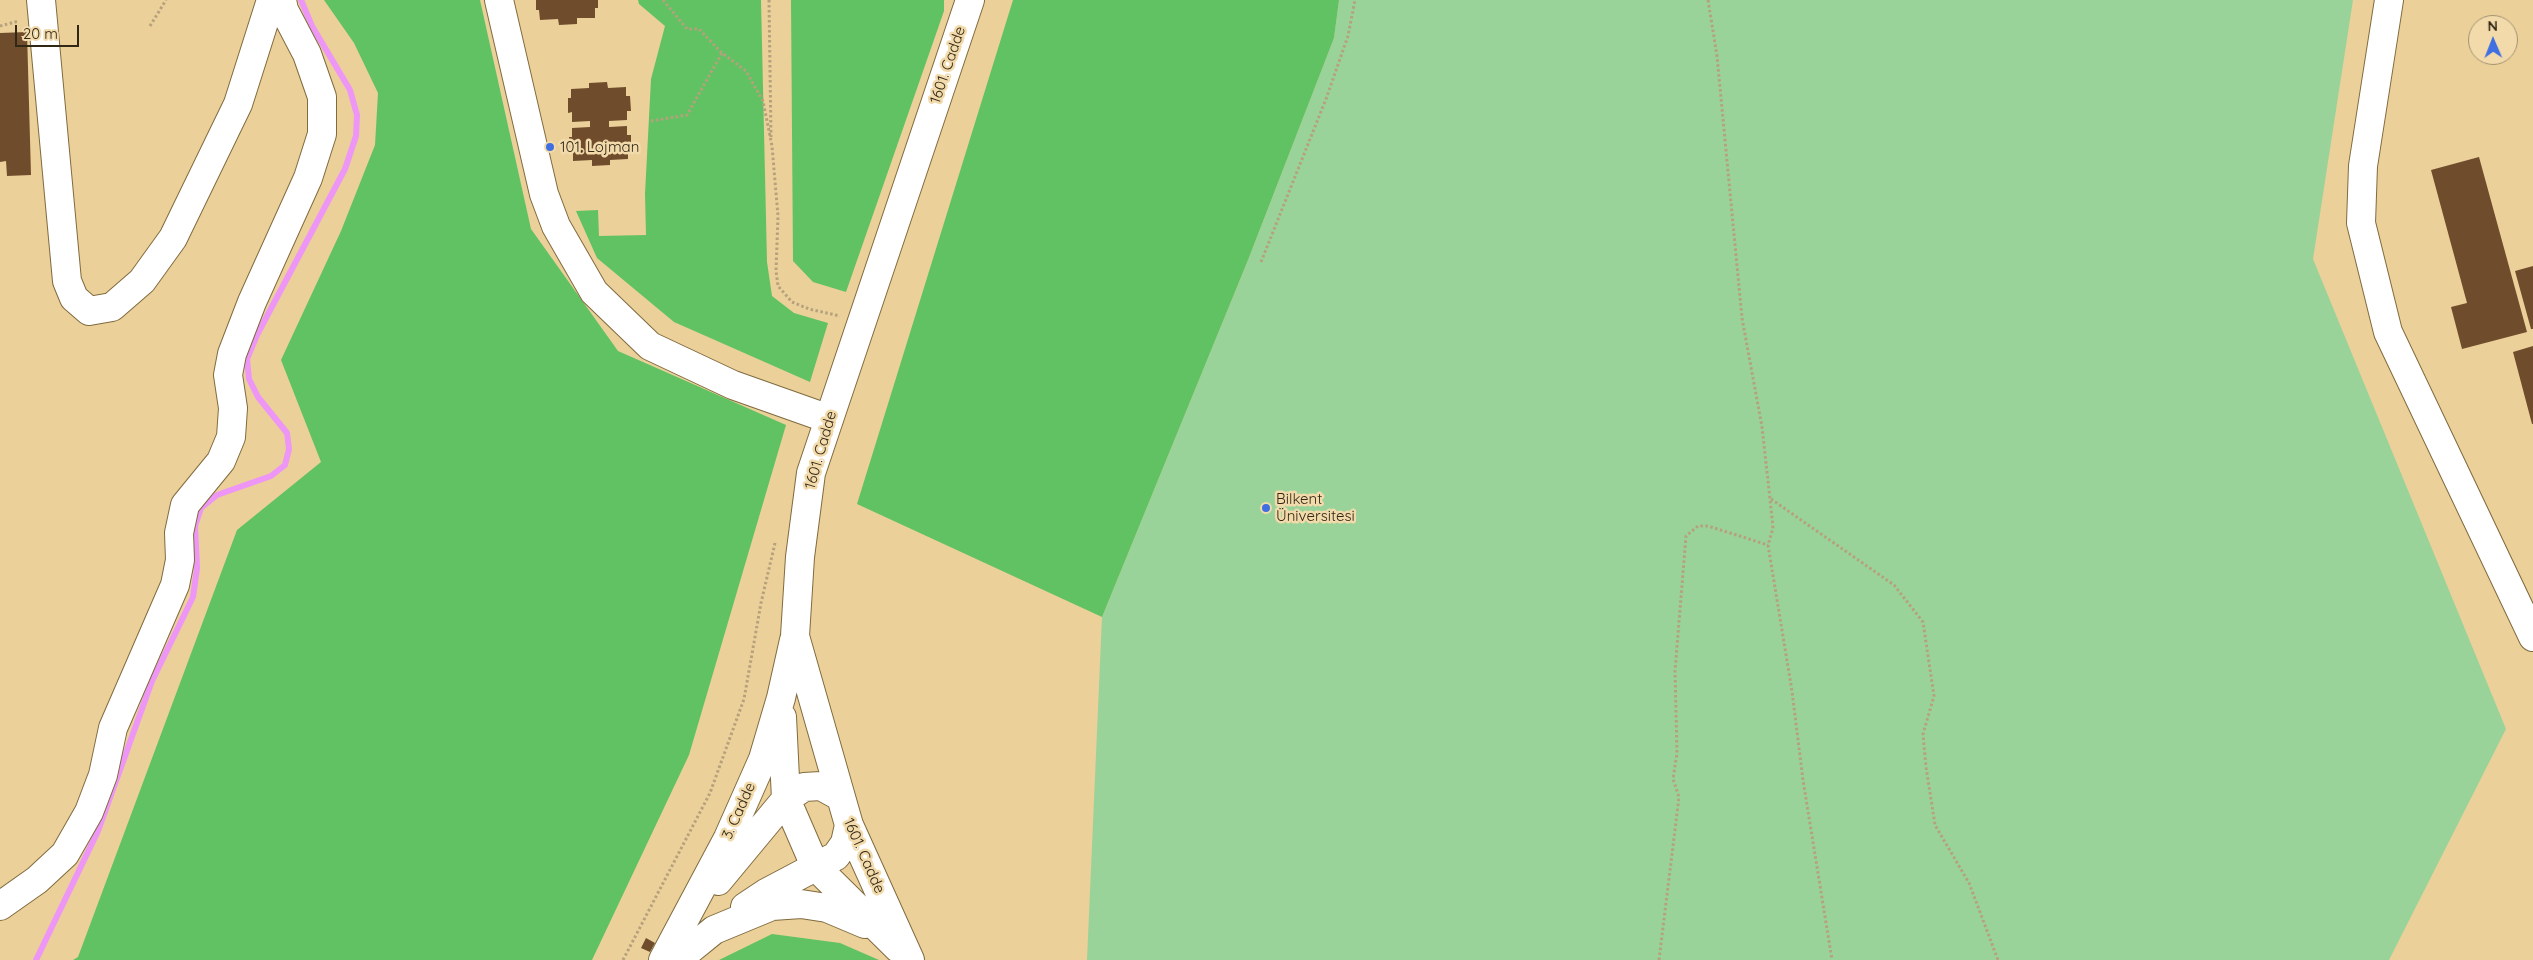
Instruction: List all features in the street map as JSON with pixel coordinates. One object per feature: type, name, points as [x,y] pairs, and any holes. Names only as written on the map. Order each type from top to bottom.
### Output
[{"type":"street","points":[[40,0],[67,281],[74,298],[89,311],[112,307],[142,281],[173,238],[238,104],[271,0]]},
{"type":"street","points":[[0,906],[37,880],[65,854],[89,812],[103,775],[114,728],[166,611],[175,585],[180,560],[179,533],[185,504],[221,461],[231,437],[234,408],[228,375],[232,354],[252,302],[308,178],[322,134],[322,97],[307,54],[284,10],[282,0]]},
{"type":"street","points":[[500,0],[544,194],[556,226],[594,292],[650,346],[733,385],[830,419]]},
{"type":"street","name":"1601. Cadde","points":[[910,960],[849,825],[839,796],[795,636],[800,557],[812,473],[970,0]]},
{"type":"street","points":[[2389,0],[2363,166],[2361,223],[2365,243],[2388,332],[2533,637]]},
{"type":"street","name":"3. Cadde","points":[[663,960],[728,838],[762,759],[781,698],[795,636]]},
{"type":"street","name":"3. Cadde","points":[[781,698],[786,799],[815,866],[910,960]]},
{"type":"street","name":"3. Cadde","points":[[686,918],[786,799],[804,787],[821,786],[839,796]]},
{"type":"street","points":[[676,960],[766,893],[836,856],[845,843],[849,825]]},
{"type":"street","points":[[714,930],[772,906],[801,904],[827,908],[882,932]]},
{"type":"path","points":[[150,26],[166,0]]},
{"type":"path","points":[[663,0],[687,29],[699,29],[722,53],[746,71],[763,101],[772,146]]},
{"type":"path","points":[[769,0],[772,146],[778,216],[776,271],[778,286],[792,302],[809,309],[837,314],[860,329]]},
{"type":"path","points":[[1261,262],[1326,99],[1348,36],[1355,0]]},
{"type":"path","points":[[1708,0],[1717,56],[1742,318],[1762,427],[1770,499],[1773,528],[1768,545],[1790,672],[1803,780],[1832,960]]},
{"type":"path","points":[[651,121],[687,115],[722,53]]},
{"type":"path","points":[[1770,499],[1894,585],[1923,622],[1934,696],[1923,734],[1935,825],[1969,883],[1998,960]]},
{"type":"path","points":[[1659,960],[1679,798],[1674,779],[1676,753],[1675,671],[1686,536],[1698,526],[1708,526],[1768,545]]},
{"type":"path","points":[[623,960],[710,793],[744,698],[777,536]]},
{"type":"shaded area","name":"Bilkent Üniversitesi","points":[[0,0],[2533,0],[2533,960],[0,960]]},
{"type":"green space","points":[[324,0],[480,0],[531,229],[618,351],[786,425],[689,755],[592,960],[73,960],[78,957],[237,530],[321,462],[281,360],[341,231],[375,145],[378,93],[354,43]]},
{"type":"green space","points":[[638,0],[761,0],[767,262],[772,296],[794,313],[828,323],[810,382],[674,322],[597,258],[576,211],[598,210],[599,236],[646,235],[645,194],[651,79],[665,26],[639,4]]},
{"type":"green space","points":[[791,0],[944,0],[944,11],[846,292],[813,282],[793,261]]},
{"type":"green space","points":[[1013,0],[1339,0],[1334,38],[1248,260],[1102,617],[857,504]]},
{"type":"green space","points":[[1339,0],[2353,0],[2313,259],[2506,729],[2389,960],[1087,960],[1102,617],[1248,260],[1334,38]]},
{"type":"green space","points":[[772,934],[840,943],[879,960],[719,960]]},
{"type":"building","points":[[536,0],[598,0],[598,8],[595,8],[595,18],[577,18],[577,24],[559,25],[558,19],[540,20],[539,10],[536,10]]},
{"type":"building","points":[[27,32],[31,175],[7,176],[6,161],[0,162],[0,33]]},
{"type":"building","points":[[607,82],[608,88],[626,87],[626,96],[630,96],[631,111],[627,111],[627,120],[609,121],[609,127],[627,126],[627,135],[631,135],[631,149],[628,149],[628,159],[610,160],[610,165],[592,166],[592,160],[573,161],[573,151],[569,151],[569,137],[572,137],[572,128],[590,127],[590,121],[572,122],[572,112],[568,113],[568,98],[571,98],[571,89],[589,88],[589,83]]},
{"type":"building","points":[[2479,157],[2527,332],[2462,349],[2451,307],[2467,303],[2431,170]]},
{"type":"building","points":[[2533,266],[2533,329],[2531,329],[2515,271]]},
{"type":"building","points":[[2533,346],[2533,424],[2532,424],[2513,352]]},
{"type":"building","points":[[646,938],[655,943],[650,952],[641,948]]},
{"type":"waterway","points":[[36,960],[98,831],[152,681],[193,597],[197,568],[195,526],[201,508],[217,495],[271,476],[285,465],[289,449],[287,433],[258,397],[249,379],[247,359],[257,335],[345,169],[356,136],[357,115],[350,90],[312,26],[301,0]]},
{"type":"place","name":"101. Lojman","points":[[550,147]]},
{"type":"place","name":"Bilkent Üniversitesi","points":[[1266,508]]}]
